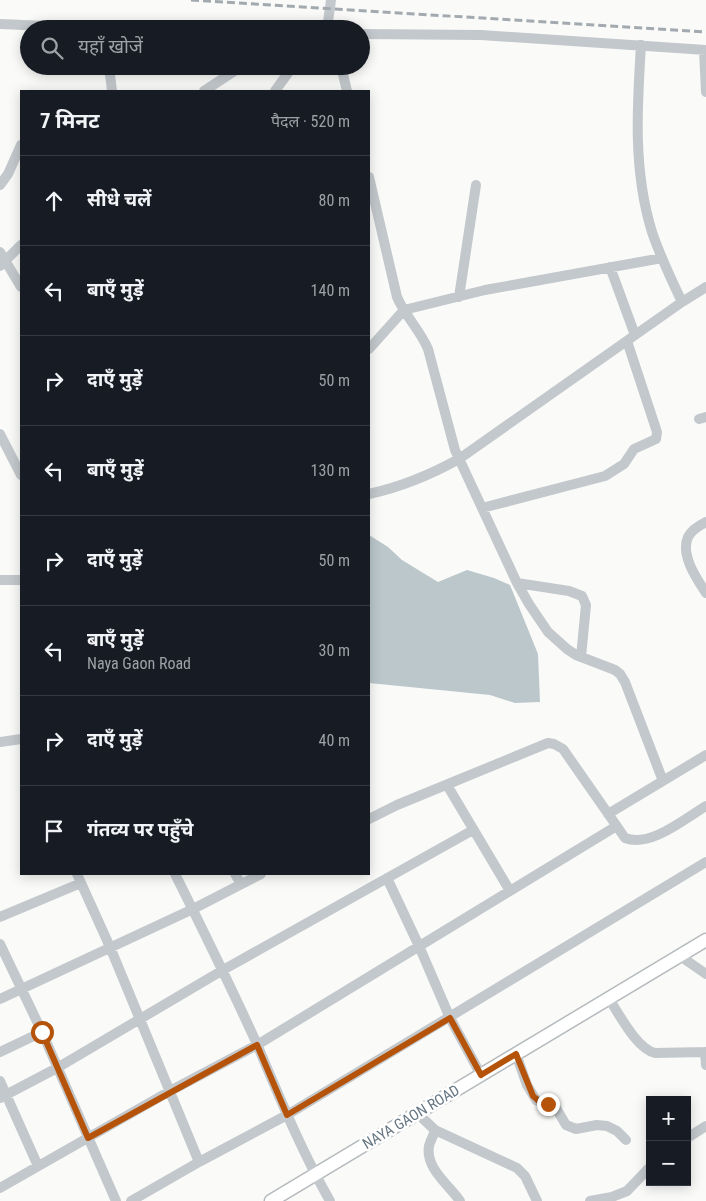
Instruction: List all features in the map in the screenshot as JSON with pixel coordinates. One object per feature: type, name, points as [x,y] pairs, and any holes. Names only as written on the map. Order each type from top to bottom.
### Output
[{"type":"main road","name":"NAYA GAON ROAD","points":[[271,1201],[706,940]]},
{"type":"street","points":[[328,20],[331,0]]},
{"type":"street","points":[[0,24],[20,25]]},
{"type":"street","points":[[370,34],[481,35],[705,50],[706,92]]},
{"type":"street","points":[[640,46],[636,121],[643,191],[652,230],[662,258],[682,302]]},
{"type":"street","points":[[110,75],[112,90]]},
{"type":"street","points":[[206,90],[228,75]]},
{"type":"street","points":[[276,90],[287,75]]},
{"type":"street","points":[[343,75],[347,90]]},
{"type":"street","points":[[0,185],[8,174],[20,147]]},
{"type":"street","points":[[459,297],[476,185]]},
{"type":"street","points":[[370,191],[398,297],[428,349],[459,459],[517,583],[548,632],[567,649],[620,674],[625,682],[663,781]]},
{"type":"street","points":[[3,264],[20,246]]},
{"type":"street","points":[[0,252],[3,264],[20,286]]},
{"type":"street","points":[[370,348],[404,310],[485,290],[662,258]]},
{"type":"street","points":[[482,508],[605,476],[624,464],[634,449],[656,439],[656,432],[631,338],[610,267]]},
{"type":"street","points":[[370,494],[394,489],[431,475],[459,459],[706,287]]},
{"type":"street","points":[[0,434],[20,473]]},
{"type":"street","points":[[706,522],[688,536],[686,545],[687,556],[706,593]]},
{"type":"street","points":[[0,580],[20,580]]},
{"type":"street","points":[[517,583],[569,591],[582,596],[586,605],[581,657]]},
{"type":"street","points":[[0,742],[20,739]]},
{"type":"street","points":[[370,819],[397,805],[544,744],[554,744],[563,749],[624,838],[638,841],[653,838],[706,806]]},
{"type":"street","points":[[608,814],[706,755]]},
{"type":"street","points":[[447,785],[510,891]]},
{"type":"street","points":[[0,1188],[170,1091],[257,1045],[615,827]]},
{"type":"street","points":[[3,1096],[57,1068],[223,970],[473,830]]},
{"type":"street","points":[[131,1201],[287,1115],[706,862]]},
{"type":"street","points":[[175,875],[223,970],[315,1175],[330,1201]]},
{"type":"street","points":[[236,875],[241,884]]},
{"type":"street","points":[[0,999],[192,909],[259,875]]},
{"type":"street","points":[[0,917],[79,878],[110,947],[199,1162]]},
{"type":"street","points":[[387,878],[450,1018],[481,1075]]},
{"type":"street","points":[[0,944],[42,1032],[116,1201]]},
{"type":"street","points":[[680,956],[706,974]]},
{"type":"street","points":[[609,999],[640,1044],[648,1050],[655,1053],[705,1052],[706,1065]]},
{"type":"street","points":[[0,1052],[42,1032]]},
{"type":"street","points":[[516,1054],[536,1100],[556,1108],[566,1125],[576,1129],[597,1125],[607,1126],[617,1131],[626,1140]]},
{"type":"street","points":[[0,1081],[3,1096],[38,1166]]},
{"type":"street","points":[[418,1113],[435,1130],[517,1168],[525,1176],[537,1201]]},
{"type":"street","points":[[691,1135],[706,1126]]},
{"type":"street","points":[[435,1130],[429,1146],[431,1159],[439,1176],[460,1201]]},
{"type":"street","points":[[590,1201],[612,1197],[627,1191],[646,1171]]},
{"type":"shaded area","points":[[370,536],[388,547],[402,560],[438,582],[467,570],[510,585],[538,654],[540,702],[515,703],[490,695],[370,683]]},
{"type":"railway","points":[[191,0],[706,32]]},
{"type":"route","points":[[42,1032],[88,1138],[170,1091],[257,1045],[287,1115],[450,1018],[481,1075],[516,1054],[533,1096],[541,1103],[548,1104]]}]
